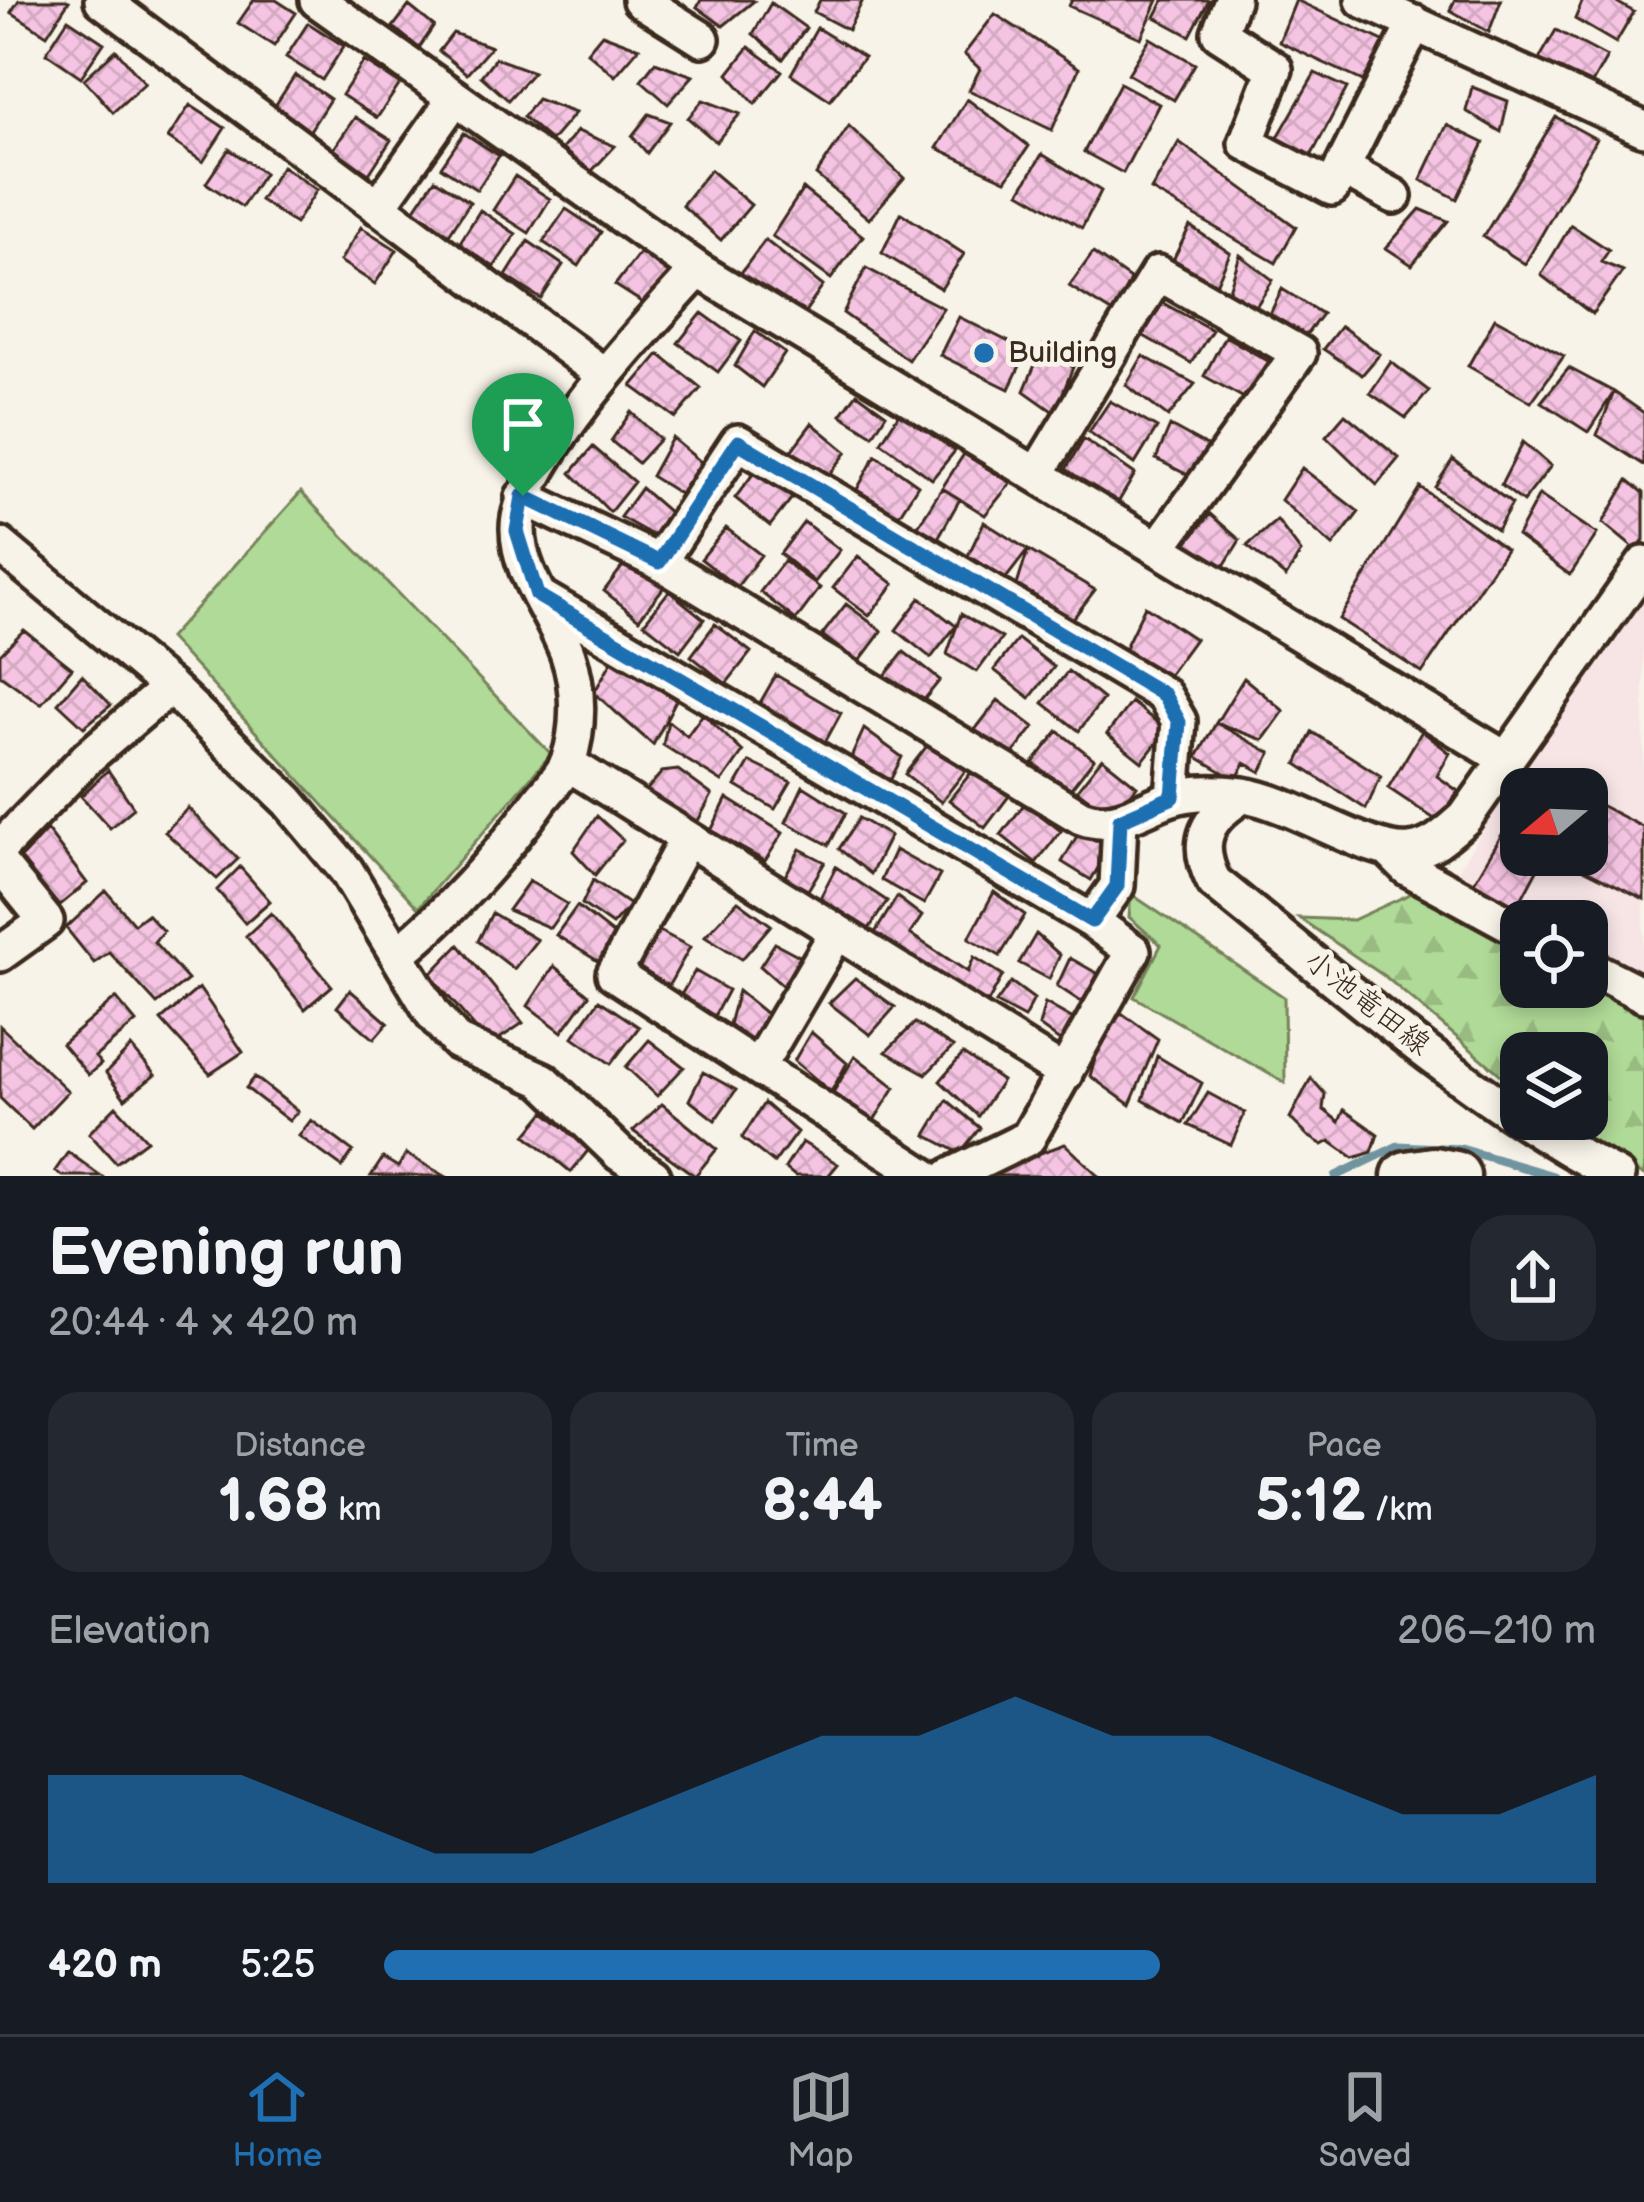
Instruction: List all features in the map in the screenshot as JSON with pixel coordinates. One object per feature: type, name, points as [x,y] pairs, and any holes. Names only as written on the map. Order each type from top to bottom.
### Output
[{"type":"street","points":[[317,0],[698,270],[1506,759]]},
{"type":"street","points":[[640,0],[702,39]]},
{"type":"street","points":[[1232,0],[1219,33],[1275,69],[1246,142],[1332,188],[1415,22]]},
{"type":"street","points":[[1363,0],[1644,129]]},
{"type":"street","points":[[123,6],[378,207],[604,375]]},
{"type":"street","points":[[378,207],[454,98]]},
{"type":"street","points":[[1342,168],[1394,196]]},
{"type":"street","points":[[400,952],[442,918],[510,843],[567,763],[578,686],[563,640],[537,595],[517,531],[523,496],[604,375],[698,270]]},
{"type":"street","points":[[1037,473],[1158,273],[1300,353],[1159,547]]},
{"type":"street","points":[[659,562],[738,442],[1164,695],[1179,722],[1173,797]]},
{"type":"street","points":[[523,496],[659,562],[1081,818],[1120,820],[1173,797],[1244,795],[1308,813],[1390,851],[1407,868],[1500,919]]},
{"type":"street","points":[[0,545],[170,687],[288,801],[346,870],[400,952],[433,1014],[458,1042],[543,1080],[620,1154],[653,1176]]},
{"type":"street","points":[[1390,851],[1414,851],[1439,840],[1474,807],[1644,564]]},
{"type":"street","points":[[537,595],[1092,921],[1133,951],[1028,1138],[950,1176]]},
{"type":"street","points":[[0,848],[88,757],[170,687]]},
{"type":"street","points":[[567,763],[1065,1074]]},
{"type":"street","name":"小池竜田線","points":[[1244,795],[1221,809],[1205,828],[1205,864],[1214,882],[1456,1073],[1548,1140],[1617,1176]]},
{"type":"street","points":[[1092,921],[1117,886],[1120,820]]},
{"type":"street","points":[[686,840],[614,974],[925,1176]]},
{"type":"street","points":[[0,864],[46,921],[0,955]]},
{"type":"street","points":[[758,1065],[837,932]]},
{"type":"street","points":[[1608,977],[1644,995]]},
{"type":"shaded area","points":[[1644,591],[1644,972],[1608,959],[1608,900],[1500,900],[1500,906],[1452,880],[1500,800],[1500,876],[1608,876],[1608,768],[1520,768]]},
{"type":"green space","points":[[301,492],[551,754],[418,908],[169,638]]},
{"type":"green space","points":[[1421,889],[1458,918],[1500,938],[1500,1008],[1608,1008],[1608,990],[1644,1007],[1644,1176],[1578,1140],[1608,1140],[1608,1032],[1500,1032],[1500,1074],[1387,978],[1299,918],[1353,920]]},
{"type":"green space","points":[[1131,894],[1284,997],[1285,1083],[1134,997],[1161,945],[1129,917]]},
{"type":"building","points":[[19,0],[69,1],[47,35],[11,12]]},
{"type":"building","points":[[254,0],[276,0],[296,13],[274,46],[238,23]]},
{"type":"building","points":[[701,0],[754,1],[723,26],[697,7]]},
{"type":"building","points":[[820,0],[863,0],[848,30],[814,12]]},
{"type":"building","points":[[1072,0],[1158,0],[1141,38],[1069,6]]},
{"type":"building","points":[[1164,0],[1209,0],[1190,36],[1155,17]]},
{"type":"building","points":[[1296,0],[1385,42],[1363,81],[1279,42]]},
{"type":"building","points":[[1455,0],[1501,0],[1489,32],[1450,10]]},
{"type":"building","points":[[1583,0],[1613,0],[1634,12],[1616,43],[1575,19]]},
{"type":"building","points":[[771,3],[806,28],[783,59],[753,34]]},
{"type":"building","points":[[409,6],[434,26],[419,48],[393,27]]},
{"type":"building","points":[[995,14],[1079,68],[1052,130],[969,90],[980,69],[964,54]]},
{"type":"building","points":[[68,19],[104,43],[81,77],[46,53]]},
{"type":"building","points":[[308,23],[344,46],[322,80],[286,57]]},
{"type":"building","points":[[817,28],[864,57],[830,100],[791,74]]},
{"type":"building","points":[[1556,30],[1607,57],[1590,87],[1538,61]]},
{"type":"building","points":[[453,33],[491,47],[467,74],[439,51]]},
{"type":"building","points":[[602,34],[639,48],[615,76],[587,52]]},
{"type":"building","points":[[1150,38],[1195,64],[1174,100],[1128,74]]},
{"type":"building","points":[[749,47],[782,71],[755,104],[728,74]]},
{"type":"building","points":[[116,50],[145,83],[113,112],[84,79]]},
{"type":"building","points":[[495,58],[533,72],[508,100],[481,76]]},
{"type":"building","points":[[364,61],[400,84],[377,118],[342,95]]},
{"type":"building","points":[[655,62],[693,76],[668,104],[641,80]]},
{"type":"building","points":[[1315,73],[1347,88],[1307,164],[1274,144]]},
{"type":"building","points":[[295,75],[330,99],[309,132],[273,109]]},
{"type":"building","points":[[1120,83],[1159,104],[1123,173],[1084,152]]},
{"type":"building","points":[[1472,87],[1508,101],[1501,132],[1466,111]]},
{"type":"building","points":[[537,99],[575,113],[551,141],[523,117]]},
{"type":"building","points":[[967,99],[1029,146],[1006,180],[937,148]]},
{"type":"building","points":[[703,100],[740,114],[716,142],[688,118]]},
{"type":"building","points":[[190,105],[225,128],[203,162],[168,138]]},
{"type":"building","points":[[649,114],[670,122],[647,153],[632,136]]},
{"type":"building","points":[[355,117],[391,140],[369,174],[333,150]]},
{"type":"building","points":[[1556,117],[1596,139],[1525,264],[1483,237]]},
{"type":"building","points":[[1447,125],[1484,143],[1457,199],[1421,180]]},
{"type":"building","points":[[849,126],[904,178],[869,219],[816,175]]},
{"type":"building","points":[[577,131],[615,146],[590,173],[562,149]]},
{"type":"building","points":[[464,133],[499,156],[477,190],[441,167]]},
{"type":"building","points":[[1179,142],[1296,227],[1276,263],[1151,190]]},
{"type":"building","points":[[229,149],[264,173],[242,207],[206,183]]},
{"type":"building","points":[[1042,154],[1101,191],[1082,228],[1020,192]]},
{"type":"building","points":[[282,166],[317,190],[295,224],[260,200]]},
{"type":"building","points":[[710,170],[751,205],[721,240],[682,205]]},
{"type":"building","points":[[515,176],[550,199],[529,233],[493,210]]},
{"type":"building","points":[[435,179],[470,202],[448,236],[412,213]]},
{"type":"building","points":[[803,189],[863,236],[831,279],[772,236]]},
{"type":"building","points":[[566,209],[601,232],[579,266],[543,242]]},
{"type":"building","points":[[1420,209],[1448,221],[1412,265],[1386,248]]},
{"type":"building","points":[[480,210],[516,234],[494,267],[459,244]]},
{"type":"building","points":[[901,213],[964,254],[941,289],[882,253]]},
{"type":"building","points":[[1571,225],[1609,250],[1601,262],[1623,271],[1592,314],[1541,275]]},
{"type":"building","points":[[1190,226],[1230,253],[1214,289],[1171,264]]},
{"type":"building","points":[[361,227],[397,250],[375,284],[340,261]]},
{"type":"building","points":[[765,240],[823,286],[800,319],[735,281]]},
{"type":"building","points":[[528,241],[563,265],[541,299],[506,276]]},
{"type":"building","points":[[641,251],[671,275],[654,310],[615,285]]},
{"type":"building","points":[[1093,253],[1130,279],[1116,315],[1069,286]]},
{"type":"building","points":[[1240,255],[1273,280],[1255,308],[1228,293]]},
{"type":"building","points":[[866,268],[943,308],[908,360],[843,313]]},
{"type":"building","points":[[1282,289],[1322,314],[1303,339],[1269,316]]},
{"type":"building","points":[[1163,303],[1212,330],[1191,363],[1142,335]]},
{"type":"building","points":[[702,313],[741,341],[718,372],[678,343]]},
{"type":"building","name":"Building","points":[[959,317],[1027,351],[1009,389],[940,355]]},
{"type":"building","points":[[1495,318],[1564,356],[1531,402],[1468,366]]},
{"type":"building","points":[[1341,326],[1380,354],[1362,375],[1323,349]]},
{"type":"building","points":[[755,331],[785,353],[762,387],[735,366]]},
{"type":"building","points":[[1225,336],[1273,364],[1246,399],[1204,376]]},
{"type":"building","points":[[1043,346],[1073,367],[1055,413],[1024,391]]},
{"type":"building","points":[[659,354],[701,388],[676,418],[632,386]]},
{"type":"building","points":[[1143,356],[1195,384],[1168,417],[1126,385]]},
{"type":"building","points":[[1391,362],[1429,391],[1406,418],[1370,393]]},
{"type":"building","points":[[1569,368],[1614,392],[1588,432],[1541,402]]},
{"type":"building","points":[[1614,392],[1644,413],[1644,465],[1597,435]]},
{"type":"building","points":[[857,393],[886,414],[873,435],[841,415]]},
{"type":"building","points":[[1110,401],[1157,428],[1135,464],[1089,432]]},
{"type":"building","points":[[631,412],[660,439],[638,463],[611,441]]},
{"type":"building","points":[[900,412],[955,451],[932,479],[881,442]]},
{"type":"building","points":[[1345,414],[1399,458],[1377,485],[1326,436]]},
{"type":"building","points":[[812,423],[847,452],[829,475],[791,451]]},
{"type":"building","points":[[1170,426],[1210,448],[1188,475],[1156,459]]},
{"type":"building","points":[[672,438],[701,462],[680,494],[651,476]]},
{"type":"building","points":[[1084,439],[1135,474],[1116,506],[1066,469]]},
{"type":"building","points":[[1523,442],[1551,466],[1523,502],[1501,485]]},
{"type":"building","points":[[593,447],[634,482],[610,512],[571,473]]},
{"type":"building","points":[[964,454],[1011,483],[985,515],[942,488]]},
{"type":"building","points":[[876,455],[918,485],[895,521],[855,493]]},
{"type":"building","points":[[1453,459],[1512,504],[1497,530],[1435,487]]},
{"type":"building","points":[[759,466],[795,494],[770,526],[735,498]]},
{"type":"building","points":[[1302,468],[1359,512],[1333,546],[1281,500]]},
{"type":"building","points":[[1628,480],[1644,493],[1644,540],[1637,551],[1603,523]]},
{"type":"building","points":[[1420,487],[1506,549],[1422,673],[1339,619]]},
{"type":"building","points":[[641,488],[670,513],[654,536],[620,517]]},
{"type":"building","points":[[942,488],[960,499],[933,547],[913,534]]},
{"type":"building","points":[[1539,495],[1597,534],[1570,575],[1517,536]]},
{"type":"building","points":[[1210,514],[1240,540],[1222,569],[1185,545]]},
{"type":"building","points":[[1277,520],[1301,552],[1286,577],[1247,546]]},
{"type":"building","points":[[804,522],[840,550],[815,582],[780,554]]},
{"type":"building","points":[[984,522],[1028,550],[1000,586],[963,566]]},
{"type":"building","points":[[726,528],[761,555],[737,587],[701,559]]},
{"type":"building","points":[[1028,550],[1095,590],[1065,629],[1012,601]]},
{"type":"building","points":[[858,556],[894,584],[869,616],[833,588]]},
{"type":"building","points":[[628,559],[664,587],[639,619],[604,591]]},
{"type":"building","points":[[784,561],[820,588],[796,620],[760,592]]},
{"type":"building","points":[[669,591],[704,619],[680,651],[644,623]]},
{"type":"building","points":[[920,598],[956,626],[931,658],[896,630]]},
{"type":"building","points":[[846,604],[882,631],[858,663],[822,635]]},
{"type":"building","points":[[1145,606],[1195,639],[1162,684],[1120,658]]},
{"type":"building","points":[[961,614],[1002,638],[977,672],[947,654]]},
{"type":"building","points":[[715,624],[751,652],[726,684],[691,656]]},
{"type":"building","points":[[24,630],[72,668],[41,704],[0,675],[0,654]]},
{"type":"building","points":[[1018,639],[1054,667],[1030,698],[994,670]]},
{"type":"building","points":[[904,652],[940,680],[915,711],[879,683]]},
{"type":"building","points":[[613,659],[676,700],[653,745],[594,693]]},
{"type":"building","points":[[1068,671],[1103,699],[1079,731],[1043,703]]},
{"type":"building","points":[[82,675],[111,705],[84,727],[58,703]]},
{"type":"building","points":[[776,675],[841,713],[823,746],[757,708]]},
{"type":"building","points":[[1244,678],[1284,711],[1263,740],[1216,723]]},
{"type":"building","points":[[998,700],[1034,727],[1009,759],[974,731]]},
{"type":"building","points":[[1131,702],[1167,730],[1142,762],[1107,734]]},
{"type":"building","points":[[703,714],[743,752],[722,782],[663,745],[668,721],[687,736]]},
{"type":"building","points":[[1216,723],[1271,753],[1261,772],[1245,763],[1236,780],[1197,757]]},
{"type":"building","points":[[864,729],[902,757],[887,787],[849,762]]},
{"type":"building","points":[[1058,731],[1094,759],[1069,791],[1033,763]]},
{"type":"building","points":[[1422,731],[1450,753],[1437,776],[1458,791],[1439,822],[1388,788]]},
{"type":"building","points":[[1312,732],[1381,776],[1366,809],[1297,764]]},
{"type":"building","points":[[930,742],[966,770],[941,802],[905,774]]},
{"type":"building","points":[[1102,758],[1137,786],[1113,818],[1077,790]]},
{"type":"building","points":[[750,762],[791,782],[775,809],[736,786]]},
{"type":"building","points":[[974,769],[1009,796],[985,828],[949,800]]},
{"type":"building","points":[[108,770],[134,808],[110,828],[81,796]]},
{"type":"building","points":[[678,770],[712,795],[693,830],[644,793],[662,772]]},
{"type":"building","points":[[803,786],[846,813],[829,845],[786,822]]},
{"type":"building","points":[[727,798],[783,833],[765,861],[711,831]]},
{"type":"building","points":[[1025,803],[1061,831],[1036,863],[1001,835]]},
{"type":"building","points":[[188,808],[238,859],[217,879],[165,832]]},
{"type":"building","points":[[1608,809],[1644,828],[1644,899],[1598,876],[1608,876]]},
{"type":"building","points":[[597,816],[623,840],[595,875],[573,851]]},
{"type":"building","points":[[859,818],[890,836],[871,874],[839,849]]},
{"type":"building","points":[[1081,829],[1110,847],[1091,880],[1062,862]]},
{"type":"building","points":[[47,830],[87,883],[54,910],[18,861]]},
{"type":"building","points":[[1500,838],[1500,876],[1534,876],[1521,900],[1500,900],[1500,904],[1470,889]]},
{"type":"building","points":[[800,849],[825,862],[808,890],[784,878]]},
{"type":"building","points":[[895,850],[940,875],[924,904],[881,880]]},
{"type":"building","points":[[240,867],[270,901],[245,923],[217,890]]},
{"type":"building","points":[[836,867],[887,901],[867,932],[820,898]]},
{"type":"building","points":[[593,880],[630,905],[612,925],[582,904]]},
{"type":"building","points":[[529,881],[567,904],[550,928],[508,910]]},
{"type":"building","points":[[106,891],[134,924],[147,914],[163,931],[154,942],[188,980],[157,1004],[109,952],[94,963],[66,928]]},
{"type":"building","points":[[994,892],[1025,915],[1000,956],[969,938]]},
{"type":"building","points":[[897,897],[922,916],[910,934],[968,972],[974,957],[1003,975],[982,1013],[870,941]]},
{"type":"building","points":[[738,901],[771,925],[742,959],[705,936]]},
{"type":"building","points":[[577,906],[623,942],[601,963],[556,935]]},
{"type":"building","points":[[271,913],[332,986],[305,1009],[246,936]]},
{"type":"building","points":[[492,913],[537,940],[514,969],[478,941]]},
{"type":"building","points":[[648,925],[690,947],[669,985],[628,970]]},
{"type":"building","points":[[1036,934],[1060,955],[1049,979],[1019,963]]},
{"type":"building","points":[[775,943],[805,959],[784,987],[760,966]]},
{"type":"building","points":[[459,945],[523,1023],[490,1045],[430,975]]},
{"type":"building","points":[[1070,958],[1102,976],[1086,1005],[1057,986]]},
{"type":"building","points":[[554,966],[589,995],[562,1032],[528,1006]]},
{"type":"building","points":[[695,971],[728,990],[712,1020],[678,1000]]},
{"type":"building","points":[[855,978],[895,1007],[870,1035],[829,1003]]},
{"type":"building","points":[[1011,982],[1034,999],[1024,1018],[996,1003]]},
{"type":"building","points":[[199,988],[243,1052],[210,1074],[161,1020]]},
{"type":"building","points":[[350,990],[388,1023],[374,1039],[337,1007]]},
{"type":"building","points":[[738,991],[771,1018],[751,1043],[729,1024]]},
{"type":"building","points":[[116,998],[136,1022],[95,1057],[101,1064],[88,1075],[62,1044]]},
{"type":"building","points":[[599,1000],[639,1027],[611,1064],[573,1037]]},
{"type":"building","points":[[1045,1003],[1073,1019],[1064,1044],[1039,1026]]},
{"type":"building","points":[[1120,1012],[1158,1039],[1130,1105],[1090,1076],[1106,1022]]},
{"type":"building","points":[[915,1023],[953,1047],[926,1074],[886,1052]]},
{"type":"building","points":[[0,1026],[68,1091],[32,1129],[0,1098]]},
{"type":"building","points":[[811,1032],[847,1063],[831,1092],[794,1061]]},
{"type":"building","points":[[649,1040],[684,1067],[657,1096],[626,1067]]},
{"type":"building","points":[[131,1047],[155,1075],[125,1099],[106,1073]]},
{"type":"building","points":[[963,1054],[1002,1081],[978,1116],[940,1081]]},
{"type":"building","points":[[855,1056],[895,1087],[873,1122],[831,1096]]},
{"type":"building","points":[[1157,1056],[1202,1083],[1183,1123],[1143,1100]]},
{"type":"building","points":[[703,1072],[736,1090],[715,1120],[689,1100]]},
{"type":"building","points":[[255,1077],[298,1111],[289,1121],[246,1088]]},
{"type":"building","points":[[1311,1078],[1325,1094],[1323,1109],[1339,1122],[1344,1110],[1378,1134],[1372,1152],[1354,1158],[1330,1141],[1323,1145],[1308,1136],[1290,1118]]},
{"type":"building","points":[[1208,1093],[1245,1113],[1231,1145],[1188,1125]]},
{"type":"building","points":[[947,1100],[980,1128],[960,1153],[926,1135]]},
{"type":"building","points":[[764,1103],[797,1132],[774,1163],[742,1138]]},
{"type":"building","points":[[662,1104],[717,1149],[695,1176],[633,1131]]},
{"type":"building","points":[[116,1106],[147,1140],[116,1163],[89,1133]]},
{"type":"building","points":[[545,1112],[590,1148],[571,1172],[526,1135]]},
{"type":"building","points":[[311,1120],[353,1151],[342,1167],[299,1136]]},
{"type":"building","points":[[802,1142],[838,1164],[828,1176],[795,1176],[785,1168]]},
{"type":"building","points":[[1065,1144],[1099,1176],[977,1176]]},
{"type":"building","points":[[68,1152],[101,1176],[62,1176],[55,1171]]},
{"type":"building","points":[[406,1154],[445,1176],[371,1176],[383,1158],[398,1167]]},
{"type":"waterway","points":[[1336,1176],[1398,1146],[1461,1149],[1553,1176]]},
{"type":"place","name":"Building","points":[[984,353]]},
{"type":"route","points":[[738,442],[1164,695],[1179,722],[1181,749],[1173,797],[1120,820],[1117,886],[1092,921],[537,595],[517,531],[523,496],[659,562],[738,442]]}]
